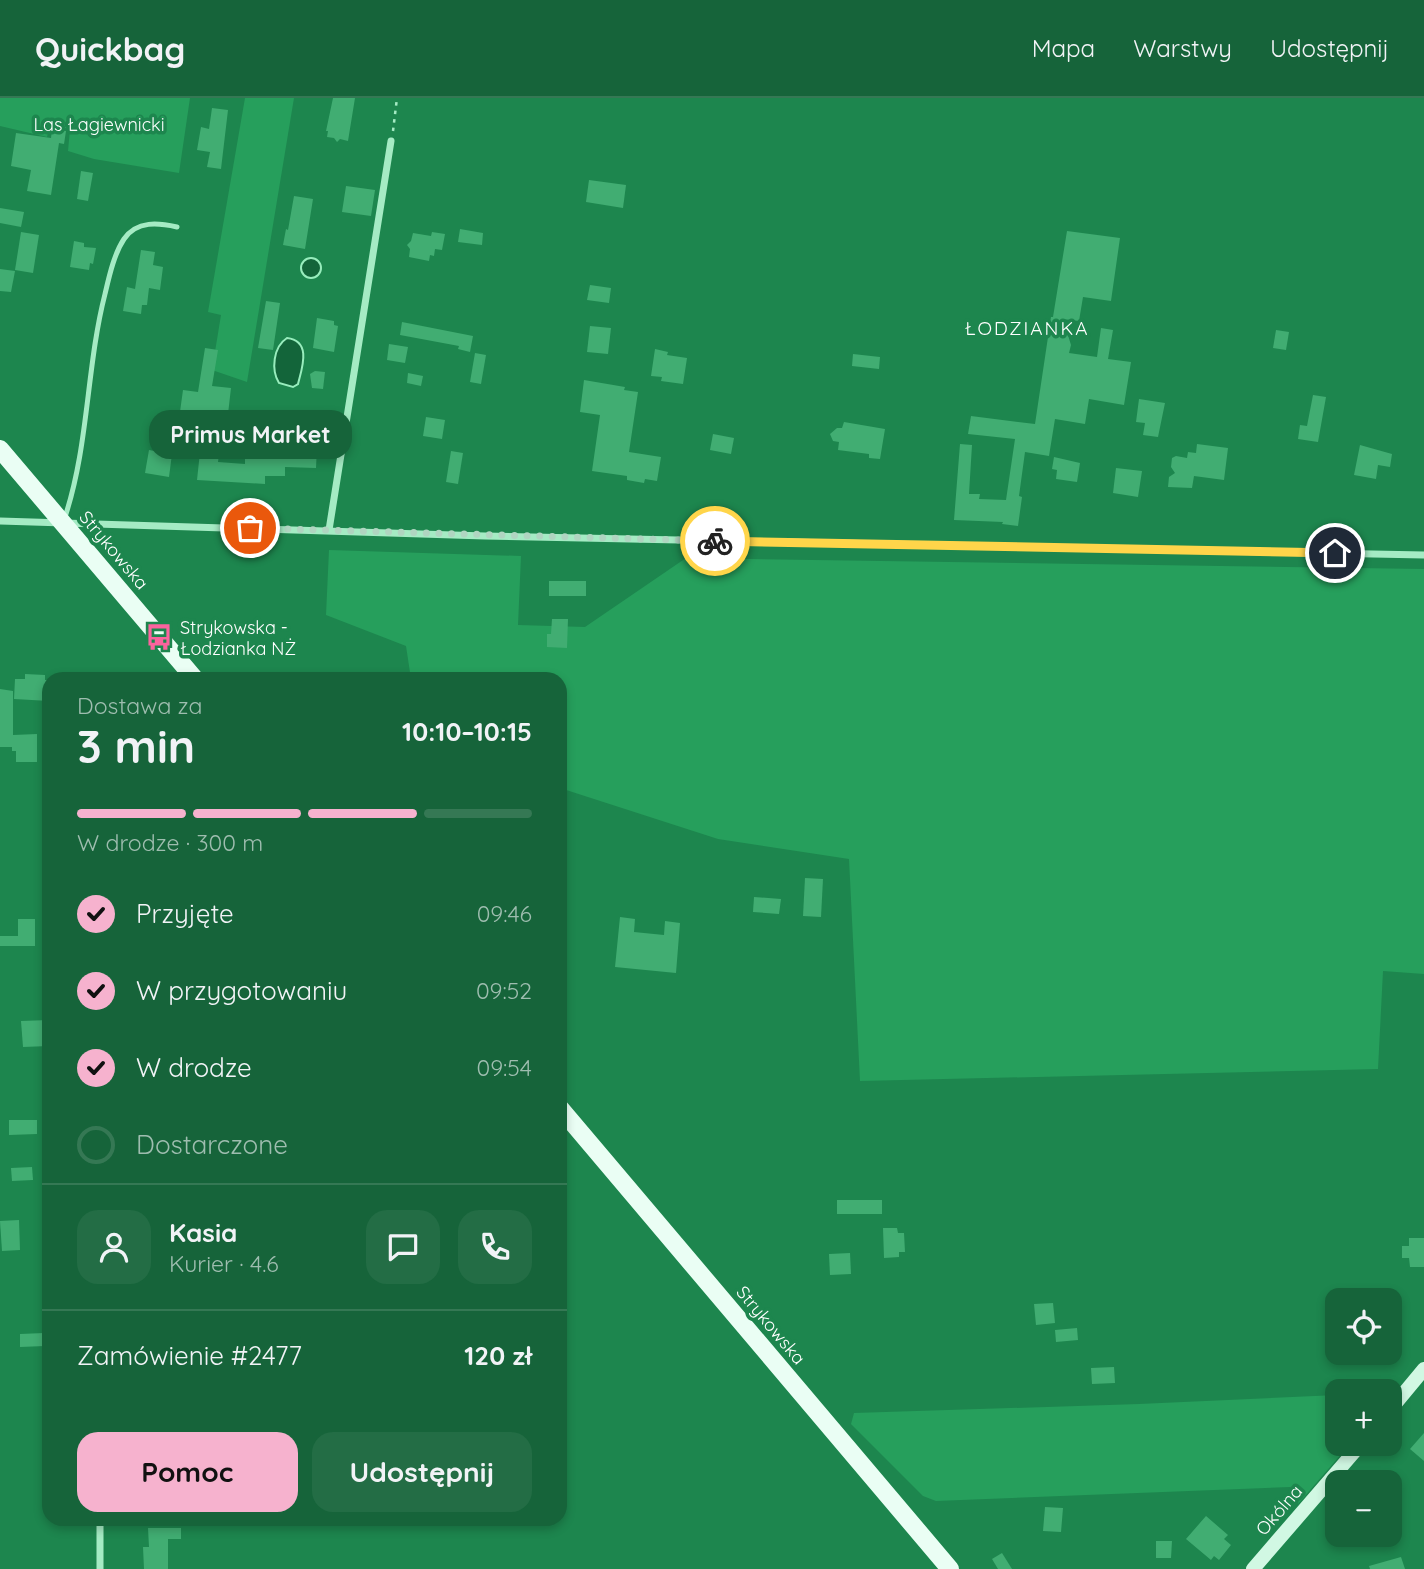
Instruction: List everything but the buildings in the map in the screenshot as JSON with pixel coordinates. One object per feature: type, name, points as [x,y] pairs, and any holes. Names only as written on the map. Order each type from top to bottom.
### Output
[{"type":"main road","name":"Strykowska","points":[[0,449],[189,672]]},
{"type":"main road","name":"Strykowska","points":[[567,1116],[950,1569]]},
{"type":"street","points":[[329,530],[391,141]]},
{"type":"street","points":[[0,521],[524,537],[1424,555]]},
{"type":"street","points":[[1402,1396],[1424,1369]]},
{"type":"street","name":"Okólna","points":[[1253,1569],[1351,1456]]},
{"type":"street","points":[[100,1526],[100,1569]]},
{"type":"lane","points":[[63,523],[80,453],[97,327],[110,275],[124,238],[136,229],[156,223],[177,227]]},
{"type":"path","points":[[391,141],[397,98]]},
{"type":"green space","name":"Las Łagiewnicki","points":[[0,98],[190,98],[179,173],[94,159],[68,151],[70,129],[50,125],[47,137],[0,126]]},
{"type":"green space","points":[[245,98],[294,98],[247,382],[212,370],[221,315],[208,312]]},
{"type":"green space","points":[[329,550],[521,556],[518,625],[585,627],[686,558],[1424,569],[1424,974],[1383,971],[1378,1069],[860,1081],[849,859],[718,839],[567,790],[567,672],[410,672],[406,646],[326,615]]},
{"type":"green space","points":[[1325,1396],[1325,1456],[1340,1456],[1298,1504],[1290,1487],[936,1501],[923,1496],[851,1424],[854,1413]]},
{"type":"shaded area","points":[[307,258],[315,258],[321,268],[315,278],[307,278],[301,272],[301,264]]},
{"type":"shaded area","points":[[287,338],[295,340],[303,350],[298,384],[293,387],[279,383],[275,372],[276,353]]},
{"type":"shaded area","points":[[326,412],[331,418],[327,432],[321,436],[314,434],[312,423]]},
{"type":"way so far","points":[[250,528],[715,541]]},
{"type":"place","name":"Primus Market","points":[[250,528]]},
{"type":"place","name":"Strykowska - Łodzianka NŻ","points":[[159,637]]},
{"type":"district","name":"ŁODZIANKA","points":[[1027,328]]},
{"type":"route","points":[[715,541],[1335,553]]}]
